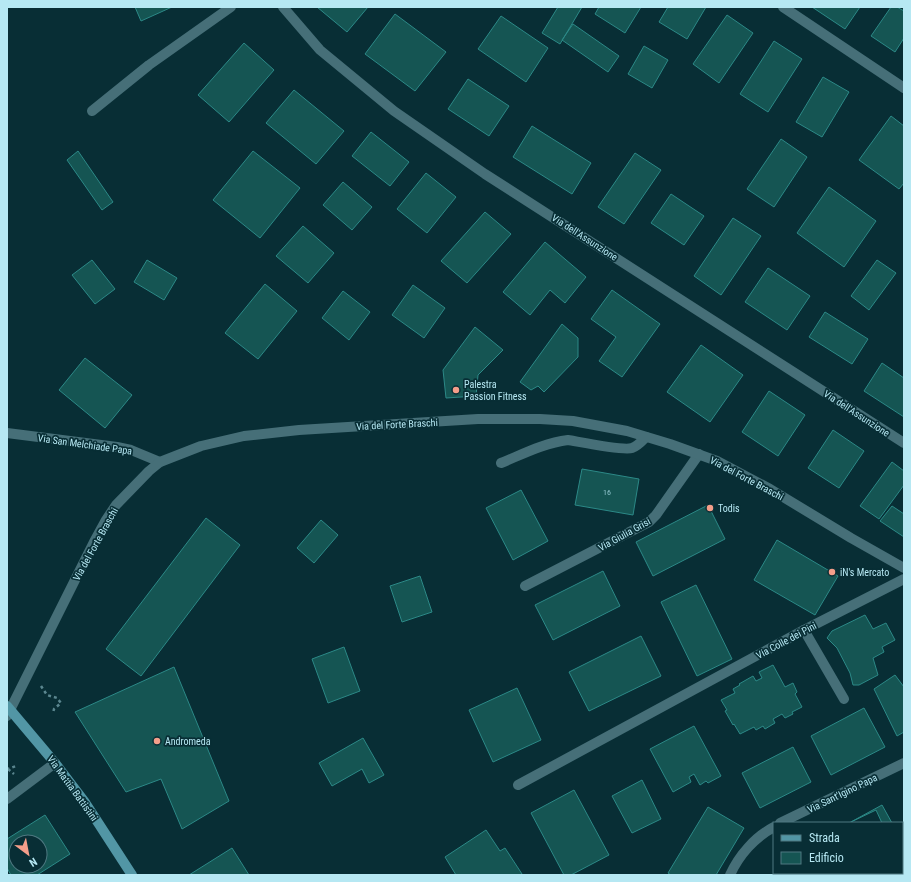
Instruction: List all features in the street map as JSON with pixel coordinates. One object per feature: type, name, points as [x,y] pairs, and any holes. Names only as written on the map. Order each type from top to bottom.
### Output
[{"type":"main road","name":"Via Mattia Battistini","points":[[8,711],[55,763],[84,801],[132,875]]},
{"type":"street","points":[[92,111],[149,66],[231,7]]},
{"type":"street","name":"Via dell'Assunzione","points":[[284,7],[320,50],[400,115],[485,174],[904,443]]},
{"type":"street","points":[[783,7],[904,88]]},
{"type":"street","name":"Via del Forte Braschi","points":[[8,711],[106,520],[121,500],[160,462],[201,446],[244,436],[299,430],[511,418],[562,420],[619,430],[646,436],[717,461],[765,486],[904,568]]},
{"type":"street","name":"Via San Melchiade Papa","points":[[7,433],[117,447],[131,450],[160,462]]},
{"type":"street","points":[[501,463],[560,441],[568,440],[624,449],[638,446],[646,436]]},
{"type":"street","name":"Via Giulia Grisi","points":[[525,586],[649,522],[656,515],[699,454]]},
{"type":"street","name":"Via Colle dei Pini","points":[[518,785],[804,630],[904,579]]},
{"type":"street","points":[[804,630],[844,699]]},
{"type":"street","points":[[7,799],[55,763]]},
{"type":"street","name":"Via Sant'Igino Papa","points":[[782,822],[904,763]]},
{"type":"street","points":[[730,875],[750,846],[759,837],[773,828]]},
{"type":"path","points":[[41,686],[47,695],[57,698],[61,703],[54,709],[53,712]]},
{"type":"path","points":[[7,768],[16,766]]},
{"type":"building","points":[[135,7],[172,7],[141,21]]},
{"type":"building","points":[[317,7],[368,7],[347,32]]},
{"type":"building","points":[[558,7],[582,7],[560,44],[542,33]]},
{"type":"building","points":[[599,7],[641,7],[625,33],[595,14]]},
{"type":"building","points":[[668,7],[706,7],[687,39],[659,22]]},
{"type":"building","points":[[812,7],[860,7],[845,29]]},
{"type":"building","points":[[891,7],[897,7],[904,11],[904,38],[895,52],[871,36]]},
{"type":"building","points":[[395,14],[446,52],[415,91],[365,54]]},
{"type":"building","points":[[727,15],[753,33],[719,83],[693,64]]},
{"type":"building","points":[[501,16],[548,48],[526,82],[478,49]]},
{"type":"building","points":[[573,24],[619,56],[608,72],[562,40]]},
{"type":"building","points":[[774,41],[802,59],[768,112],[740,94]]},
{"type":"building","points":[[244,43],[274,70],[229,122],[198,95]]},
{"type":"building","points":[[644,46],[668,60],[652,88],[628,74]]},
{"type":"building","points":[[823,77],[849,92],[822,137],[796,122]]},
{"type":"building","points":[[468,79],[509,106],[489,136],[448,109]]},
{"type":"building","points":[[294,90],[344,131],[316,164],[266,123]]},
{"type":"building","points":[[891,116],[904,126],[904,183],[899,189],[859,160]]},
{"type":"building","points":[[532,126],[591,163],[572,194],[513,157]]},
{"type":"building","points":[[371,132],[409,162],[390,186],[352,156]]},
{"type":"building","points":[[781,139],[807,157],[774,207],[747,189]]},
{"type":"building","points":[[78,151],[113,202],[102,210],[67,160]]},
{"type":"building","points":[[253,151],[300,188],[260,238],[213,200]]},
{"type":"building","points":[[635,153],[661,170],[624,224],[598,207]]},
{"type":"building","points":[[426,173],[456,197],[427,233],[397,209]]},
{"type":"building","points":[[343,182],[372,207],[352,230],[323,205]]},
{"type":"building","points":[[829,187],[876,221],[844,267],[797,233]]},
{"type":"building","points":[[671,194],[704,216],[684,245],[651,223]]},
{"type":"building","points":[[485,212],[511,234],[467,283],[441,261]]},
{"type":"building","points":[[733,218],[761,236],[721,295],[694,276]]},
{"type":"building","points":[[303,226],[334,253],[308,283],[276,256]]},
{"type":"building","points":[[545,242],[586,277],[565,303],[550,290],[530,315],[503,292]]},
{"type":"building","points":[[92,260],[115,289],[95,304],[72,275]]},
{"type":"building","points":[[147,260],[177,278],[164,300],[134,282]]},
{"type":"building","points":[[877,260],[896,273],[869,310],[851,296]]},
{"type":"building","points":[[768,268],[810,296],[787,330],[745,302]]},
{"type":"building","points":[[265,284],[297,311],[258,359],[225,333]]},
{"type":"building","points":[[413,285],[445,308],[424,338],[392,315]]},
{"type":"building","points":[[612,290],[660,324],[622,377],[599,361],[616,337],[591,319]]},
{"type":"building","points":[[343,291],[370,312],[349,340],[322,318]]},
{"type":"building","points":[[825,312],[868,339],[852,364],[809,337]]},
{"type":"building","points":[[562,324],[578,338],[578,357],[544,392],[538,386],[531,390],[520,382]]},
{"type":"building","points":[[475,327],[503,350],[478,375],[476,396],[446,398],[443,370]]},
{"type":"building","points":[[701,345],[743,375],[710,422],[667,392]]},
{"type":"building","points":[[85,358],[132,395],[105,428],[59,390]]},
{"type":"building","points":[[882,363],[904,378],[904,417],[864,391]]},
{"type":"building","points":[[769,391],[805,415],[778,456],[742,432]]},
{"type":"building","points":[[833,430],[864,451],[839,488],[808,468]]},
{"type":"building","points":[[892,462],[904,471],[904,485],[879,519],[860,506]]},
{"type":"building","points":[[582,469],[639,479],[633,515],[575,505]]},
{"type":"building","points":[[521,490],[548,541],[513,560],[486,508]]},
{"type":"building","points":[[708,505],[725,539],[653,576],[636,542]]},
{"type":"building","points":[[892,506],[904,514],[904,537],[880,521]]},
{"type":"building","points":[[206,518],[240,545],[141,676],[106,649]]},
{"type":"building","points":[[321,520],[338,535],[314,563],[297,548]]},
{"type":"building","points":[[777,540],[838,576],[815,615],[754,580]]},
{"type":"building","points":[[603,571],[620,606],[553,640],[535,605]]},
{"type":"building","points":[[420,576],[432,612],[402,622],[390,586]]},
{"type":"building","points":[[696,585],[732,659],[697,676],[661,602]]},
{"type":"building","points":[[865,615],[873,629],[886,623],[895,640],[882,647],[884,652],[873,658],[878,675],[859,685],[853,685],[850,673],[837,648],[827,638],[832,631]]},
{"type":"building","points":[[641,636],[661,676],[589,711],[569,672]]},
{"type":"building","points":[[344,647],[360,691],[328,703],[312,659]]},
{"type":"building","points":[[773,665],[785,687],[793,683],[797,692],[795,694],[802,707],[792,712],[793,714],[785,718],[782,714],[773,719],[775,723],[765,729],[763,726],[756,730],[754,727],[740,734],[725,711],[727,710],[721,700],[735,693],[733,689],[753,676],[756,681],[762,678],[759,672]]},
{"type":"building","points":[[174,667],[229,801],[182,829],[161,779],[126,792],[75,712]]},
{"type":"building","points":[[895,675],[904,687],[904,732],[897,736],[874,689]]},
{"type":"building","points":[[517,688],[541,740],[493,762],[469,710]]},
{"type":"building","points":[[864,708],[885,747],[831,775],[811,736]]},
{"type":"building","points":[[694,726],[721,776],[708,783],[706,781],[700,785],[694,774],[689,777],[691,782],[673,792],[650,749]]},
{"type":"building","points":[[363,738],[384,775],[369,783],[362,769],[332,786],[319,763]]},
{"type":"building","points":[[793,747],[811,782],[760,808],[742,773]]},
{"type":"building","points":[[642,780],[661,819],[632,833],[612,796]]},
{"type":"building","points":[[574,790],[609,855],[571,875],[564,875],[531,813]]},
{"type":"building","points":[[882,805],[891,822],[851,822]]},
{"type":"building","points":[[708,807],[744,828],[716,875],[671,875],[668,873]]},
{"type":"building","points":[[876,810],[882,822],[851,822]]},
{"type":"building","points":[[45,815],[70,854],[48,868],[48,834],[15,834]]},
{"type":"building","points":[[486,830],[500,851],[505,848],[522,874],[456,875],[445,857]]},
{"type":"building","points":[[8,838],[8,870],[7,839]]},
{"type":"building","points":[[903,844],[904,875],[877,875],[903,874]]},
{"type":"building","points":[[232,848],[249,875],[189,875]]},
{"type":"building","points":[[10,874],[39,874],[37,875]]},
{"type":"building","points":[[802,874],[846,875],[802,875]]},
{"type":"place","name":"Palestra Passion Fitness","points":[[456,390]]},
{"type":"place","name":"Todis","points":[[710,508]]},
{"type":"place","name":"iN's Mercato","points":[[832,572]]},
{"type":"place","name":"Andromeda","points":[[157,741]]}]
